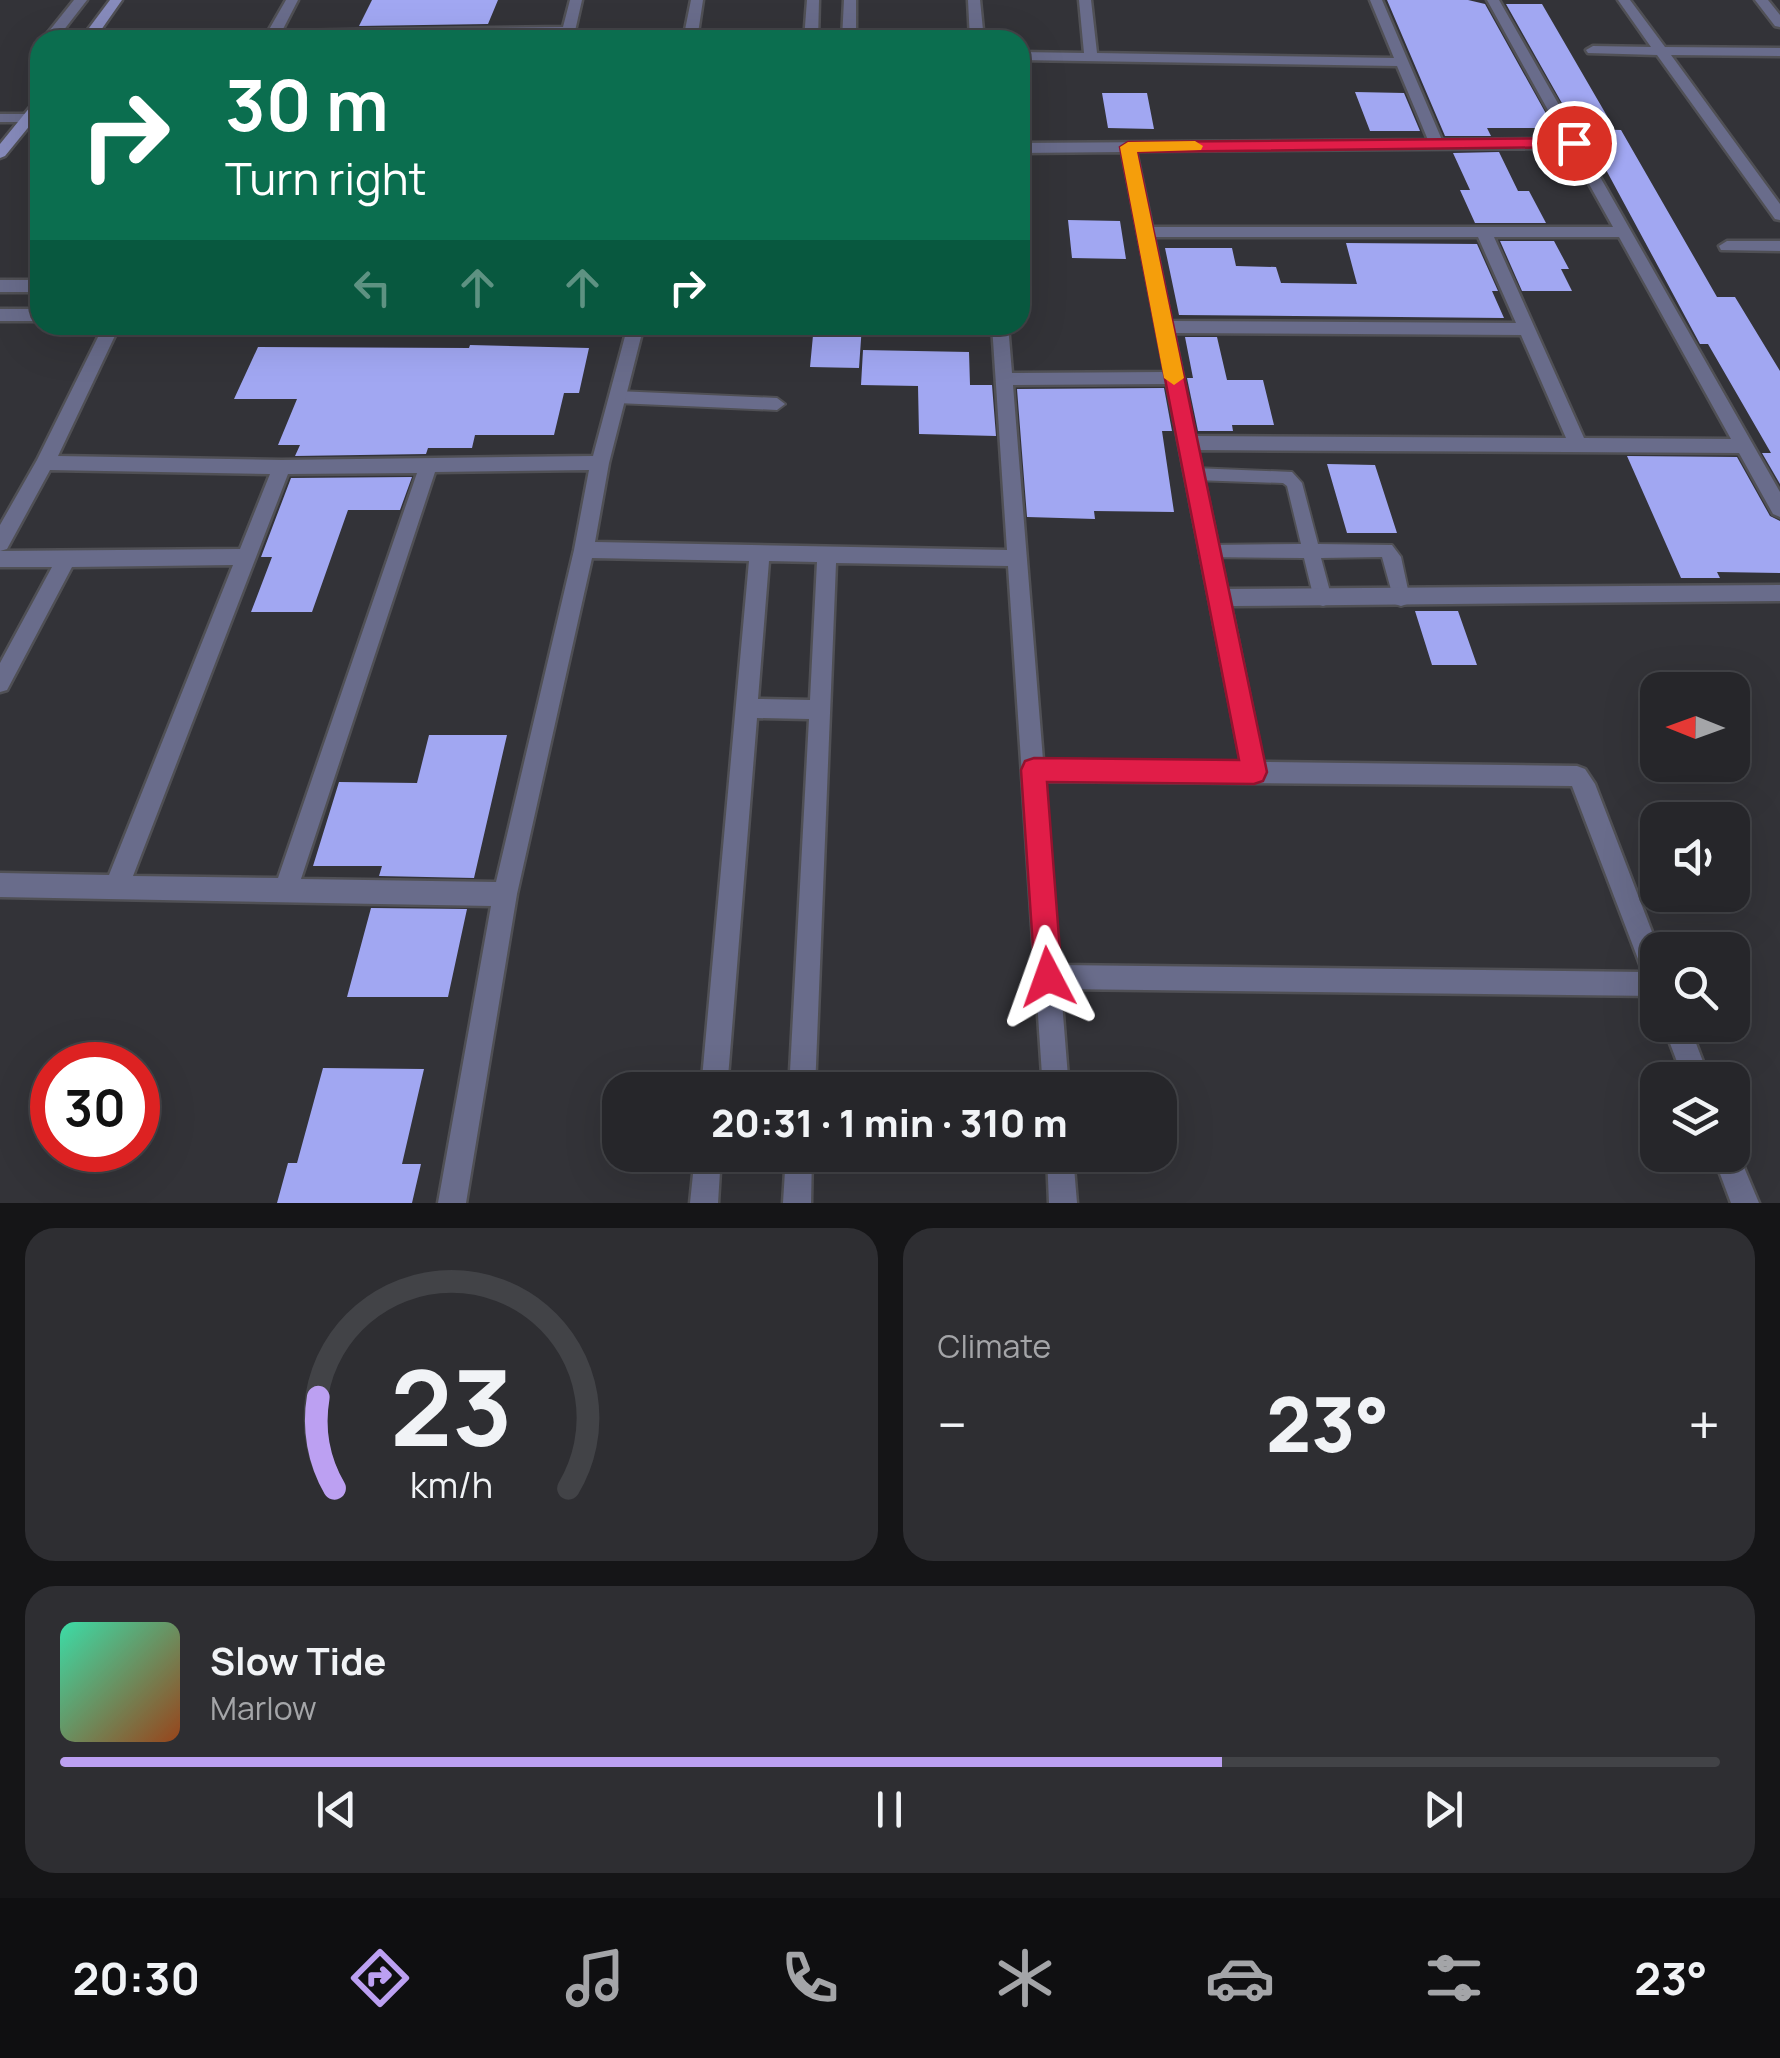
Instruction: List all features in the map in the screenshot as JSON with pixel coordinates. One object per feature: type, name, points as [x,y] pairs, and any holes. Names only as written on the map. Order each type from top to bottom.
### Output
[{"type":"street","points":[[57,30],[81,0]]},
{"type":"street","points":[[94,30],[116,0]]},
{"type":"street","points":[[275,30],[292,0]]},
{"type":"street","points":[[569,30],[576,0]]},
{"type":"street","points":[[692,30],[697,0]]},
{"type":"street","points":[[812,30],[813,0]]},
{"type":"street","points":[[849,30],[850,0]]},
{"type":"street","points":[[974,0],[976,30]]},
{"type":"street","points":[[1085,0],[1091,57]]},
{"type":"street","points":[[1376,0],[1437,144]]},
{"type":"street","points":[[1493,0],[1780,509]]},
{"type":"street","points":[[1624,0],[1780,215]]},
{"type":"street","points":[[1761,0],[1780,24]]},
{"type":"street","points":[[1594,50],[1780,52]]},
{"type":"street","points":[[1030,56],[1402,62]]},
{"type":"street","points":[[0,118],[30,118]]},
{"type":"street","points":[[0,153],[30,118]]},
{"type":"street","points":[[1030,148],[1574,143]]},
{"type":"street","points":[[1128,147],[1254,772]]},
{"type":"street","points":[[1145,232],[1625,232]]},
{"type":"street","points":[[1484,233],[1578,445]]},
{"type":"street","points":[[1727,246],[1780,246]]},
{"type":"street","points":[[0,286],[30,286]]},
{"type":"street","points":[[0,315],[30,316]]},
{"type":"street","points":[[1164,328],[1528,329]]},
{"type":"street","points":[[0,543],[8,516],[45,463],[107,335]]},
{"type":"street","points":[[452,1203],[505,894],[584,550],[600,462],[633,335]]},
{"type":"street","points":[[1001,335],[1055,1072]]},
{"type":"street","points":[[1004,379],[1174,378]]},
{"type":"street","points":[[1188,444],[1744,446]]},
{"type":"street","points":[[45,463],[282,467],[600,462]]},
{"type":"street","points":[[285,890],[428,466]]},
{"type":"street","points":[[116,888],[282,467]]},
{"type":"street","points":[[584,550],[1018,558]]},
{"type":"street","points":[[716,1072],[760,552]]},
{"type":"street","points":[[803,1072],[827,554]]},
{"type":"street","points":[[0,683],[66,557]]},
{"type":"street","points":[[0,559],[246,557]]},
{"type":"street","points":[[1219,598],[1780,593]]},
{"type":"street","points":[[746,708],[820,710]]},
{"type":"street","points":[[1034,770],[1577,776],[1584,784],[1640,933]]},
{"type":"street","points":[[0,886],[505,894]]},
{"type":"street","points":[[1048,977],[1640,981]]},
{"type":"street","points":[[704,1203],[707,1172]]},
{"type":"street","points":[[797,1203],[798,1172]]},
{"type":"street","points":[[1061,1172],[1063,1203]]},
{"type":"street","points":[[1733,1172],[1745,1203]]},
{"type":"lane","points":[[617,397],[777,404]]},
{"type":"lane","points":[[1194,474],[1286,477],[1299,492],[1323,598]]},
{"type":"lane","points":[[1210,552],[1386,550],[1392,558],[1401,598]]},
{"type":"building","points":[[372,0],[498,0],[488,24],[359,26]]},
{"type":"building","points":[[1387,0],[1468,0],[1485,4],[1554,128],[1487,128],[1491,136],[1445,136]]},
{"type":"building","points":[[1506,4],[1542,4],[1614,128],[1576,128]]},
{"type":"building","points":[[1355,92],[1404,93],[1420,131],[1370,131]]},
{"type":"building","points":[[1102,93],[1147,93],[1154,129],[1108,128]]},
{"type":"building","points":[[1584,129],[1621,130],[1717,297],[1735,297],[1780,371],[1780,484],[1762,453],[1771,453],[1708,344],[1700,344]]},
{"type":"building","points":[[1499,152],[1518,191],[1529,191],[1546,223],[1475,223],[1460,190],[1470,190],[1453,153]]},
{"type":"building","points":[[1068,220],[1120,221],[1126,259],[1072,258]]},
{"type":"building","points":[[1500,241],[1554,241],[1569,269],[1561,269],[1572,291],[1522,291]]},
{"type":"building","points":[[1346,243],[1477,244],[1498,291],[1492,291],[1504,318],[1179,315],[1165,248],[1232,248],[1236,266],[1276,267],[1281,283],[1357,284]]},
{"type":"building","points":[[813,335],[861,335],[859,368],[810,367]]},
{"type":"building","points":[[1185,337],[1217,337],[1227,380],[1263,380],[1274,425],[1232,425],[1233,431],[1198,431],[1187,378],[1193,378]]},
{"type":"building","points":[[258,347],[589,348],[579,393],[564,393],[554,435],[475,435],[472,448],[428,448],[426,454],[295,456],[300,445],[278,445],[297,399],[234,399]]},
{"type":"building","points":[[863,350],[969,352],[970,385],[992,385],[996,436],[919,434],[918,386],[861,385]]},
{"type":"building","points":[[1164,388],[1172,431],[1162,431],[1174,512],[1094,511],[1095,519],[1027,517],[1017,389]]},
{"type":"building","points":[[1627,456],[1737,457],[1770,516],[1780,521],[1780,573],[1717,572],[1720,578],[1681,578]]},
{"type":"building","points":[[1327,464],[1375,465],[1397,533],[1347,533]]},
{"type":"building","points":[[412,477],[400,510],[348,510],[312,612],[251,612],[272,557],[261,557],[291,478]]},
{"type":"building","points":[[1415,611],[1458,611],[1477,665],[1432,665]]},
{"type":"building","points":[[429,735],[507,735],[474,878],[379,876],[382,866],[313,866],[339,782],[417,783]]},
{"type":"building","points":[[371,908],[467,909],[448,997],[347,997]]},
{"type":"building","points":[[323,1068],[424,1069],[402,1164],[421,1164],[412,1203],[277,1203],[288,1163],[297,1163]]},
{"type":"slow traffic","points":[[1174,378],[1128,147],[1195,146]]},
{"type":"route","points":[[1048,977],[1034,770],[1254,772],[1128,147],[1574,143]]}]
